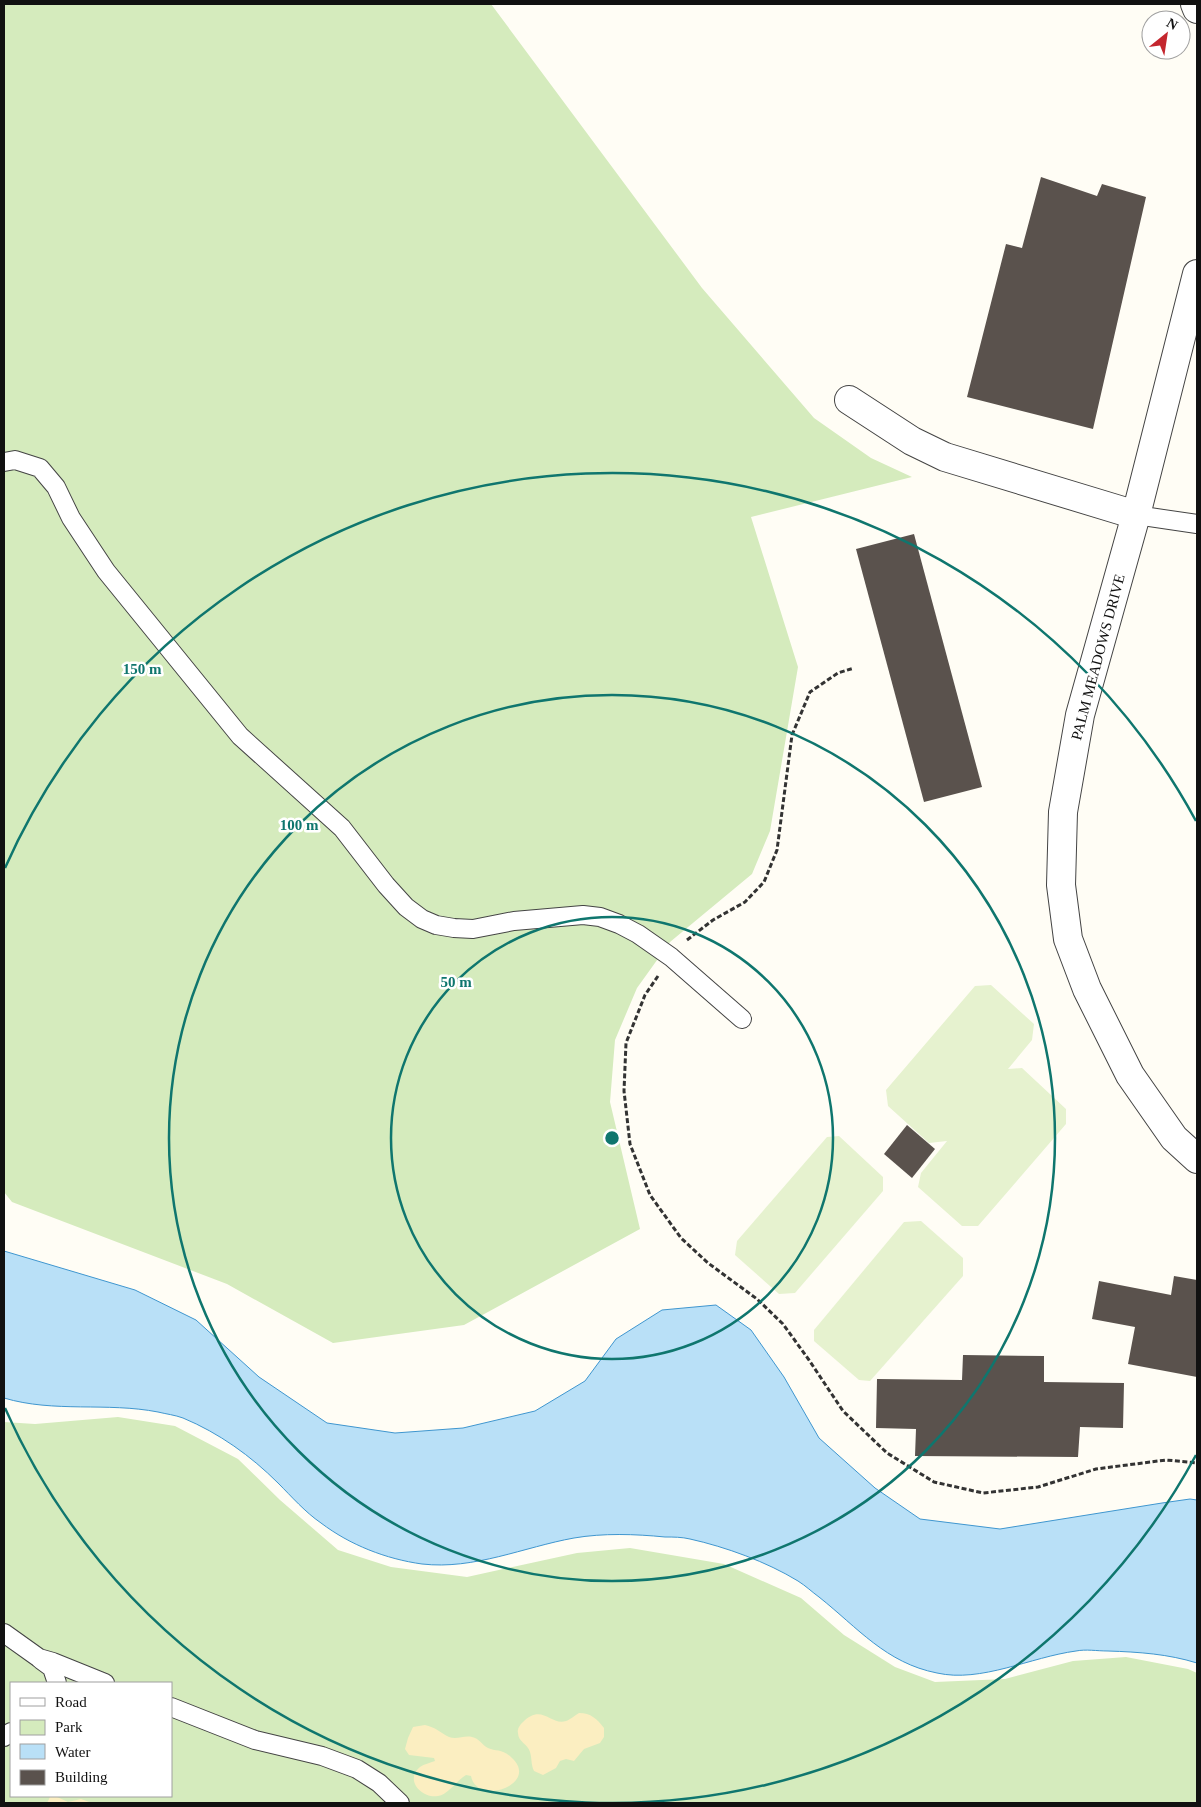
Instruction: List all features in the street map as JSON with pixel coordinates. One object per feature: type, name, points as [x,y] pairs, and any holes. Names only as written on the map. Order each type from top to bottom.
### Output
[{"type":"street","points":[[1195,4],[1197,9]]},
{"type":"street","name":"PALM MEADOWS DRIVE","points":[[1197,274],[1136,515],[1080,715],[1063,812],[1061,885],[1068,939],[1087,989],[1130,1075],[1174,1138],[1197,1159]]},
{"type":"street","points":[[849,400],[912,441],[945,457],[1136,515]]},
{"type":"lane","points":[[4,462],[16,460],[40,468],[56,487],[71,518],[106,571],[240,736],[342,828],[386,885],[406,907],[422,919],[445,927],[473,929],[583,914],[600,917],[638,934],[671,957],[742,1019]]},
{"type":"lane","points":[[1136,515],[1197,524]]},
{"type":"lane","points":[[4,1633],[52,1668],[58,1682]]},
{"type":"lane","points":[[39,1658],[100,1682]]},
{"type":"lane","points":[[172,1707],[255,1740],[322,1756],[357,1768],[379,1783],[400,1803]]},
{"type":"path","points":[[854,668],[838,673],[810,692],[792,735],[776,850],[764,882],[745,902],[713,920],[689,937],[671,957],[645,995],[626,1044],[624,1091],[630,1144],[650,1196],[681,1238],[708,1262],[757,1299],[783,1324],[843,1411],[887,1453],[934,1482],[983,1493],[1038,1487],[1096,1469],[1166,1460],[1197,1463]]},
{"type":"green space","points":[[4,4],[491,4],[702,288],[814,418],[871,458],[912,477],[751,517],[798,667],[770,831],[752,874],[670,942],[637,988],[615,1040],[610,1102],[640,1229],[464,1325],[333,1343],[227,1284],[12,1202],[4,1192]]},
{"type":"green space","points":[[991,985],[1034,1024],[1032,1040],[1008,1069],[1022,1068],[1066,1109],[1066,1124],[978,1226],[962,1226],[918,1187],[921,1173],[947,1141],[929,1143],[888,1106],[886,1090],[975,986]]},
{"type":"green space","points":[[839,1136],[883,1177],[883,1191],[795,1293],[779,1294],[735,1255],[737,1241],[827,1137]]},
{"type":"green space","points":[[921,1221],[963,1258],[963,1276],[870,1381],[859,1380],[814,1341],[814,1330],[904,1222]]},
{"type":"green space","points":[[118,1417],[175,1426],[238,1459],[280,1500],[338,1550],[391,1567],[467,1577],[577,1553],[630,1548],[724,1564],[801,1598],[844,1635],[895,1667],[935,1682],[1005,1679],[1073,1661],[1126,1657],[1188,1669],[1197,1673],[1197,1803],[4,1803],[4,1422],[35,1424]]},
{"type":"sand","points":[[579,1713],[593,1717],[604,1728],[604,1737],[600,1743],[584,1749],[574,1761],[566,1759],[560,1761],[556,1768],[543,1775],[534,1771],[529,1749],[518,1736],[520,1725],[529,1717],[535,1715],[540,1714],[560,1722],[568,1720]]},
{"type":"sand","points":[[425,1725],[449,1737],[474,1738],[488,1748],[502,1751],[512,1758],[519,1768],[518,1776],[513,1783],[494,1791],[484,1790],[476,1785],[471,1776],[466,1775],[442,1795],[426,1795],[417,1788],[414,1783],[414,1777],[420,1767],[435,1761],[434,1758],[409,1755],[405,1749],[413,1727]]},
{"type":"sand","points":[[50,1797],[57,1797],[68,1802],[81,1799],[92,1803],[47,1803]]},
{"type":"water","points":[[4,1251],[135,1290],[196,1320],[259,1377],[327,1423],[395,1433],[463,1428],[535,1411],[585,1381],[616,1339],[662,1310],[716,1305],[751,1330],[784,1377],[819,1438],[875,1488],[920,1519],[1000,1529],[1162,1503],[1190,1499],[1197,1500],[1197,1663],[1153,1654],[1084,1650],[971,1675],[937,1673],[919,1668],[888,1653],[873,1643],[806,1587],[786,1574],[760,1561],[732,1551],[684,1538],[642,1535],[585,1536],[499,1557],[461,1564],[422,1564],[382,1555],[332,1531],[310,1514],[268,1473],[246,1455],[222,1438],[183,1418],[139,1409],[42,1405],[4,1398]]},
{"type":"building","points":[[1041,177],[1097,196],[1102,184],[1146,197],[1093,429],[967,397],[1006,244],[1022,248]]},
{"type":"building","points":[[914,534],[982,787],[924,802],[856,549]]},
{"type":"building","points":[[907,1125],[935,1149],[912,1178],[884,1154]]},
{"type":"building","points":[[1174,1276],[1197,1280],[1197,1377],[1128,1364],[1135,1327],[1092,1319],[1099,1281],[1171,1295]]},
{"type":"building","points":[[963,1355],[1044,1356],[1044,1382],[1124,1383],[1123,1428],[1080,1427],[1078,1457],[915,1456],[916,1429],[876,1428],[877,1379],[962,1380]]}]
